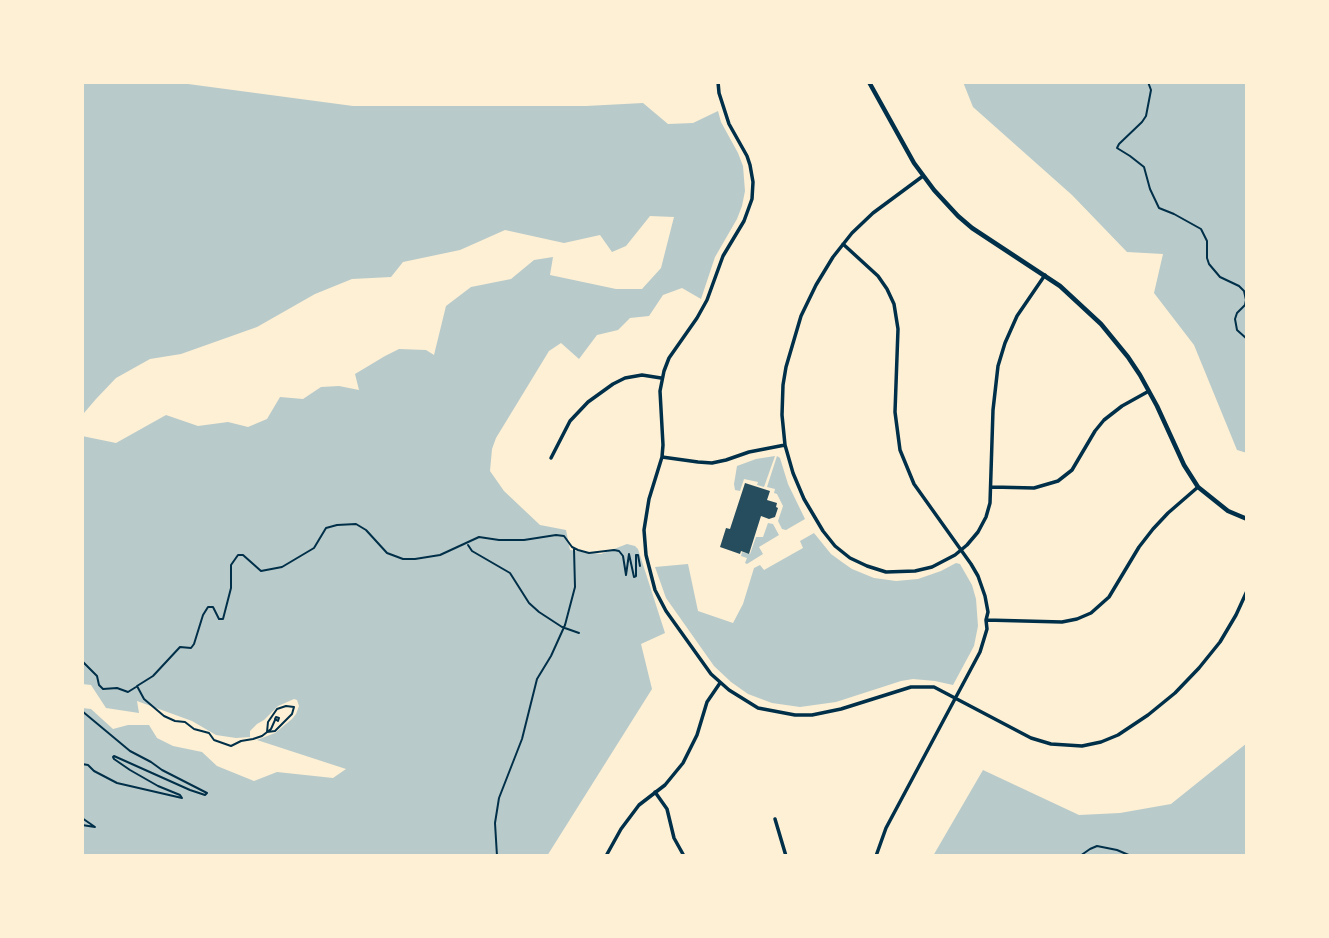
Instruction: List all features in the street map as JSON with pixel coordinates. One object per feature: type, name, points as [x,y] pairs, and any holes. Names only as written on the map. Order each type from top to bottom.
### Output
[{"type":"street","points":[[718,82],[729,124],[750,164],[752,199],[744,221],[723,256],[707,300],[669,358],[662,377],[662,457],[645,517],[644,543],[655,590],[666,611],[701,662],[720,683],[758,708],[795,715],[812,715],[841,709],[905,688],[928,686],[939,689],[1041,742],[1072,746],[1101,742],[1136,723],[1188,680],[1224,635],[1247,591]]},
{"type":"street","points":[[869,82],[923,176],[945,204],[972,228],[1045,275],[1101,324],[1128,357],[1149,391],[1184,465],[1198,487],[1228,511],[1247,519]]},
{"type":"street","points":[[923,176],[873,213],[843,244],[812,292],[790,350],[782,400],[785,445],[804,499],[835,546],[858,562],[876,569],[905,573],[940,563],[973,539],[983,524],[990,503],[993,410],[998,366],[1014,323],[1045,275]]},
{"type":"street","points":[[843,244],[878,276],[894,304],[898,329],[895,412],[900,450],[914,484],[971,564],[983,588],[988,612],[983,645],[886,828],[876,856]]},
{"type":"street","points":[[551,458],[570,421],[596,396],[631,376],[662,377]]},
{"type":"street","points":[[992,487],[1034,488],[1058,481],[1072,470],[1104,420],[1149,391]]},
{"type":"street","points":[[662,457],[712,463],[785,445]]},
{"type":"street","points":[[986,620],[1062,622],[1091,613],[1109,597],[1153,529],[1198,487]]},
{"type":"street","points":[[606,856],[634,812],[645,799],[671,778],[688,754],[697,735],[706,702],[720,683]]},
{"type":"street","points":[[655,792],[667,809],[674,838],[684,856]]},
{"type":"street","points":[[775,819],[786,856]]},
{"type":"path","points":[[1148,82],[1152,90],[1146,116],[1117,148],[1144,167],[1159,208],[1201,229],[1207,241],[1209,264],[1220,277],[1244,291],[1245,305],[1235,317],[1237,330],[1247,339]]},
{"type":"path","points":[[82,661],[97,676],[103,689],[114,688],[128,692],[149,679],[180,647],[191,648],[208,607],[213,607],[220,620],[223,619],[231,588],[231,565],[238,555],[243,555],[261,572],[282,567],[314,548],[326,528],[344,524],[356,524],[366,530],[387,553],[403,559],[440,555],[479,537],[524,540],[561,536],[574,548],[589,552],[619,551],[623,556],[626,575],[629,554],[635,577],[637,555],[640,566]]},
{"type":"path","points":[[466,543],[472,551],[510,573],[529,603],[539,612],[579,633]]},
{"type":"path","points":[[497,856],[495,823],[499,798],[522,738],[537,679],[565,628],[575,587],[574,548]]},
{"type":"path","points":[[137,686],[141,696],[164,716],[185,722],[194,729],[211,735],[214,740],[231,746],[258,738],[271,729],[275,720]]},
{"type":"path","points":[[294,707],[292,714],[275,731],[267,732],[268,722],[277,709],[294,707]]},
{"type":"path","points":[[82,711],[130,751],[207,793],[204,795],[190,790],[114,756],[115,761],[180,795],[181,798],[117,783],[82,764]]},
{"type":"path","points":[[82,818],[95,827],[82,825]]},
{"type":"path","points":[[1080,856],[1097,846],[1131,856]]},
{"type":"shaded area","points":[[82,82],[183,82],[353,106],[586,106],[643,103],[668,124],[693,123],[718,111],[743,166],[745,191],[737,219],[715,257],[701,299],[682,288],[663,295],[649,316],[630,318],[618,330],[597,335],[579,359],[561,343],[549,351],[492,449],[490,471],[504,491],[540,525],[566,530],[570,550],[601,554],[627,544],[638,549],[665,633],[641,644],[652,689],[547,856],[82,856],[82,708],[91,709],[113,729],[128,725],[149,725],[157,738],[173,746],[202,752],[217,766],[254,781],[277,772],[333,778],[346,769],[257,740],[275,733],[292,719],[299,706],[294,699],[278,706],[257,724],[250,731],[250,737],[236,738],[216,735],[192,721],[137,701],[139,713],[106,708],[91,685],[82,684],[82,436],[116,443],[166,415],[198,426],[228,422],[248,427],[267,419],[280,397],[303,399],[321,387],[339,386],[359,390],[355,374],[399,349],[426,350],[434,355],[446,306],[471,287],[511,279],[534,260],[553,257],[550,275],[616,289],[642,289],[661,268],[674,217],[650,216],[626,246],[612,252],[600,235],[564,243],[505,230],[460,250],[403,262],[391,277],[352,279],[315,294],[257,327],[181,354],[150,359],[116,378],[84,413],[82,429]]},
{"type":"shaded area","points":[[963,82],[1247,82],[1247,453],[1237,450],[1194,345],[1154,293],[1163,254],[1127,252],[1072,195],[973,107]]},
{"type":"shaded area","points":[[775,456],[764,487],[757,485],[758,482],[744,479],[740,491],[735,490],[737,466]]},
{"type":"shaded area","points":[[777,456],[805,519],[786,530],[782,529],[778,521],[783,506],[774,493],[775,489],[767,487]]},
{"type":"shaded area","points":[[768,523],[773,524],[779,535],[759,547],[763,554],[745,563],[747,558],[741,556],[742,552],[750,554],[756,537],[763,537]]},
{"type":"shaded area","points":[[814,533],[831,554],[852,569],[874,578],[896,581],[918,579],[956,563],[960,564],[972,585],[978,626],[974,646],[953,685],[913,679],[836,702],[800,707],[772,703],[748,694],[714,666],[666,598],[655,567],[688,564],[698,611],[733,623],[743,604],[754,568],[760,565],[764,570],[803,548],[800,541]]},
{"type":"shaded area","points":[[1247,743],[1247,856],[933,856],[983,770],[1079,815],[1120,813],[1171,804]]},
{"type":"building","points":[[745,483],[770,491],[767,500],[777,503],[778,508],[775,517],[769,519],[761,516],[749,554],[741,551],[740,554],[720,547],[726,528],[730,529]]}]
